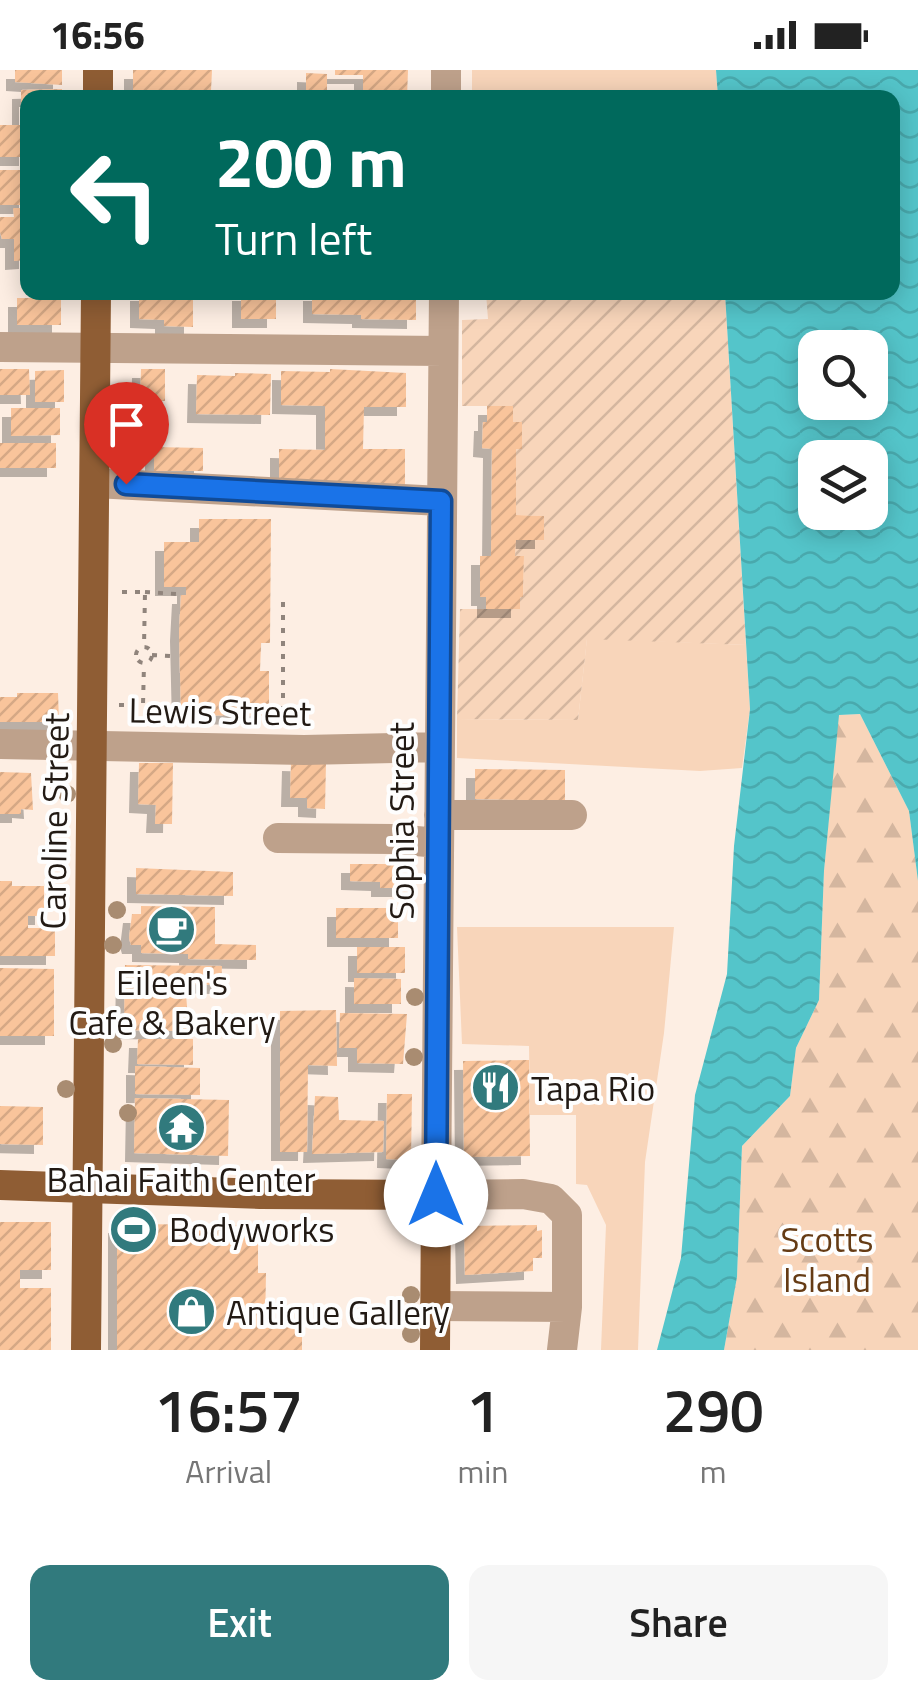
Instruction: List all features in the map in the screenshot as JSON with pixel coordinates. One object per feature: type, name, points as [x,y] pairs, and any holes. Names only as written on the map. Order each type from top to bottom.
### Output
[{"type":"main road","name":"Caroline Street","points":[[86,1350],[96,300]]},
{"type":"main road","points":[[0,1185],[260,1194],[436,1195]]},
{"type":"main road","name":"Sophia Street","points":[[436,1195],[436,1350]]},
{"type":"street","name":"Sophia Street","points":[[436,1195],[444,300]]},
{"type":"street","points":[[0,346],[444,352]]},
{"type":"street","points":[[95,483],[441,501]]},
{"type":"street","name":"Lewis Street","points":[[0,744],[304,750],[440,747]]},
{"type":"street","points":[[278,838],[393,839],[439,829],[572,815]]},
{"type":"street","points":[[436,1195],[523,1194],[551,1199],[567,1216],[567,1308],[562,1350]]},
{"type":"street","points":[[435,1306],[567,1308]]},
{"type":"path","points":[[122,592],[177,594]]},
{"type":"path","points":[[145,592],[144,647],[152,655],[171,656]]},
{"type":"path","points":[[283,602],[283,729]]},
{"type":"path","points":[[120,652],[136,654],[144,647]]},
{"type":"path","points":[[136,654],[144,664]]},
{"type":"path","points":[[144,664],[152,655]]},
{"type":"path","points":[[118,705],[143,706],[144,664]]},
{"type":"green space","points":[[472,70],[716,70],[717,90],[472,90]]},
{"type":"green space","points":[[487,300],[725,300],[746,645],[587,639],[578,720],[457,719],[460,609],[520,609],[524,557],[515,556],[516,540],[544,540],[543,516],[516,515],[516,449],[522,448],[513,422],[513,406],[462,406],[462,320],[488,319]]},
{"type":"green space","points":[[587,638],[746,645],[750,709],[742,768],[700,771],[457,758],[457,719],[578,720]]},
{"type":"green space","name":"Scotts Island","points":[[860,714],[909,811],[918,881],[918,1350],[724,1350],[737,1277],[742,1146],[790,1096],[796,1048],[819,1000],[824,871],[838,715]]},
{"type":"green space","points":[[457,927],[674,927],[664,1033],[645,1162],[638,1350],[601,1350],[606,1225],[587,1185],[576,1184],[576,1115],[530,1115],[529,1046],[462,1044]]},
{"type":"water","points":[[716,70],[918,70],[918,881],[909,811],[860,714],[839,715],[824,871],[819,1000],[796,1048],[790,1096],[742,1146],[737,1277],[724,1350],[657,1350],[681,1258],[695,1095],[727,974],[734,846],[750,709],[725,300],[900,300],[900,90],[717,90]]},
{"type":"building","points":[[15,70],[62,70],[62,85],[15,82]]},
{"type":"building","points":[[133,70],[212,70],[211,90],[133,90]]},
{"type":"building","points":[[335,70],[408,70],[407,90],[363,90],[363,75],[335,75]]},
{"type":"building","points":[[306,73],[327,74],[327,90],[306,90]]},
{"type":"building","points":[[0,125],[20,125],[20,157],[0,157]]},
{"type":"building","points":[[0,170],[20,170],[20,205],[0,205]]},
{"type":"building","points":[[13,208],[20,208],[20,261],[14,261],[14,239],[2,239],[0,217],[14,217]]},
{"type":"building","points":[[17,298],[61,300],[61,325],[17,325]]},
{"type":"building","points":[[139,300],[193,300],[193,327],[164,326],[164,320],[139,319]]},
{"type":"building","points":[[241,300],[276,300],[276,319],[241,319]]},
{"type":"building","points":[[312,300],[416,300],[416,320],[312,314]]},
{"type":"building","points":[[0,369],[29,369],[30,395],[0,395]]},
{"type":"building","points":[[141,369],[165,369],[165,401],[140,401]]},
{"type":"building","points":[[64,370],[64,402],[35,402],[35,371]]},
{"type":"building","points":[[281,371],[406,373],[406,407],[364,407],[363,449],[405,449],[405,485],[279,483],[279,449],[325,450],[325,406],[281,405]]},
{"type":"building","points":[[271,374],[270,415],[196,414],[197,375]]},
{"type":"building","points":[[487,406],[513,406],[513,422],[522,422],[522,449],[516,449],[516,515],[544,516],[544,540],[516,540],[515,556],[524,556],[520,609],[486,609],[486,597],[480,597],[480,556],[491,556],[492,449],[482,448]]},
{"type":"building","points":[[11,408],[60,408],[60,435],[11,436]]},
{"type":"building","points":[[0,443],[56,443],[56,468],[0,468]]},
{"type":"building","points":[[154,447],[203,448],[203,471],[154,471]]},
{"type":"building","points":[[199,519],[271,519],[270,643],[261,643],[260,671],[269,671],[269,716],[181,715],[179,632],[181,595],[186,595],[186,587],[164,587],[164,542],[199,542]]},
{"type":"building","points":[[17,693],[58,693],[59,722],[0,722],[0,697],[17,697]]},
{"type":"building","points":[[291,762],[326,763],[325,809],[307,808],[307,798],[290,798]]},
{"type":"building","points":[[139,763],[173,763],[172,824],[155,824],[156,805],[138,804]]},
{"type":"building","points":[[475,769],[565,770],[565,807],[526,807],[526,800],[475,799]]},
{"type":"building","points":[[0,772],[31,773],[33,810],[0,814]]},
{"type":"building","points":[[350,864],[401,864],[401,888],[380,888],[380,882],[350,881]]},
{"type":"building","points":[[136,868],[233,872],[233,896],[136,894]]},
{"type":"building","points":[[0,881],[12,881],[12,886],[44,886],[44,916],[28,916],[28,928],[55,928],[55,956],[0,956]]},
{"type":"building","name":"Eileen's Cafe & Bakery","points":[[141,906],[215,907],[215,944],[256,945],[256,960],[188,959],[188,954],[141,953],[141,945],[131,945],[129,938],[132,914],[141,914]]},
{"type":"building","points":[[336,908],[398,908],[398,938],[336,938]]},
{"type":"building","points":[[357,947],[405,947],[405,973],[357,973]]},
{"type":"building","points":[[125,965],[222,966],[221,985],[179,984],[179,994],[186,994],[189,1031],[124,1030]]},
{"type":"building","points":[[0,968],[54,969],[54,1036],[0,1036]]},
{"type":"building","points":[[354,978],[401,979],[401,1004],[354,1004]]},
{"type":"building","points":[[336,1010],[337,1066],[308,1065],[307,1152],[280,1152],[280,1011]]},
{"type":"building","points":[[340,1013],[407,1014],[403,1064],[357,1063],[357,1048],[339,1048]]},
{"type":"building","points":[[138,1039],[193,1039],[193,1065],[137,1064]]},
{"type":"building","name":"Tapa Rio","points":[[529,1060],[530,1156],[464,1157],[463,1061]]},
{"type":"building","points":[[135,1066],[200,1068],[200,1095],[135,1094]]},
{"type":"building","points":[[387,1094],[412,1094],[411,1160],[386,1159]]},
{"type":"building","points":[[315,1096],[338,1097],[339,1120],[384,1121],[383,1152],[312,1154]]},
{"type":"building","name":"Bahai Faith Center","points":[[135,1098],[229,1100],[228,1156],[134,1153]]},
{"type":"building","points":[[0,1106],[43,1107],[43,1145],[0,1144]]},
{"type":"building","points":[[0,1222],[51,1222],[51,1270],[20,1270],[20,1288],[51,1288],[51,1350],[0,1350]]},
{"type":"building","points":[[117,1224],[258,1225],[258,1273],[266,1273],[265,1328],[302,1327],[302,1350],[117,1350]]},
{"type":"building","points":[[537,1225],[537,1231],[542,1230],[542,1258],[533,1258],[533,1271],[465,1275],[464,1226]]},
{"type":"place","name":"Eileen's Cafe & Bakery","points":[[172,930]]},
{"type":"place","name":"Tapa Rio","points":[[496,1088]]},
{"type":"place","name":"Bahai Faith Center","points":[[181,1127]]},
{"type":"place","name":"Bodyworks","points":[[134,1229]]},
{"type":"place","name":"Antique Gallery","points":[[191,1312]]},
{"type":"route","points":[[126,484],[441,501],[436,1195]]}]
